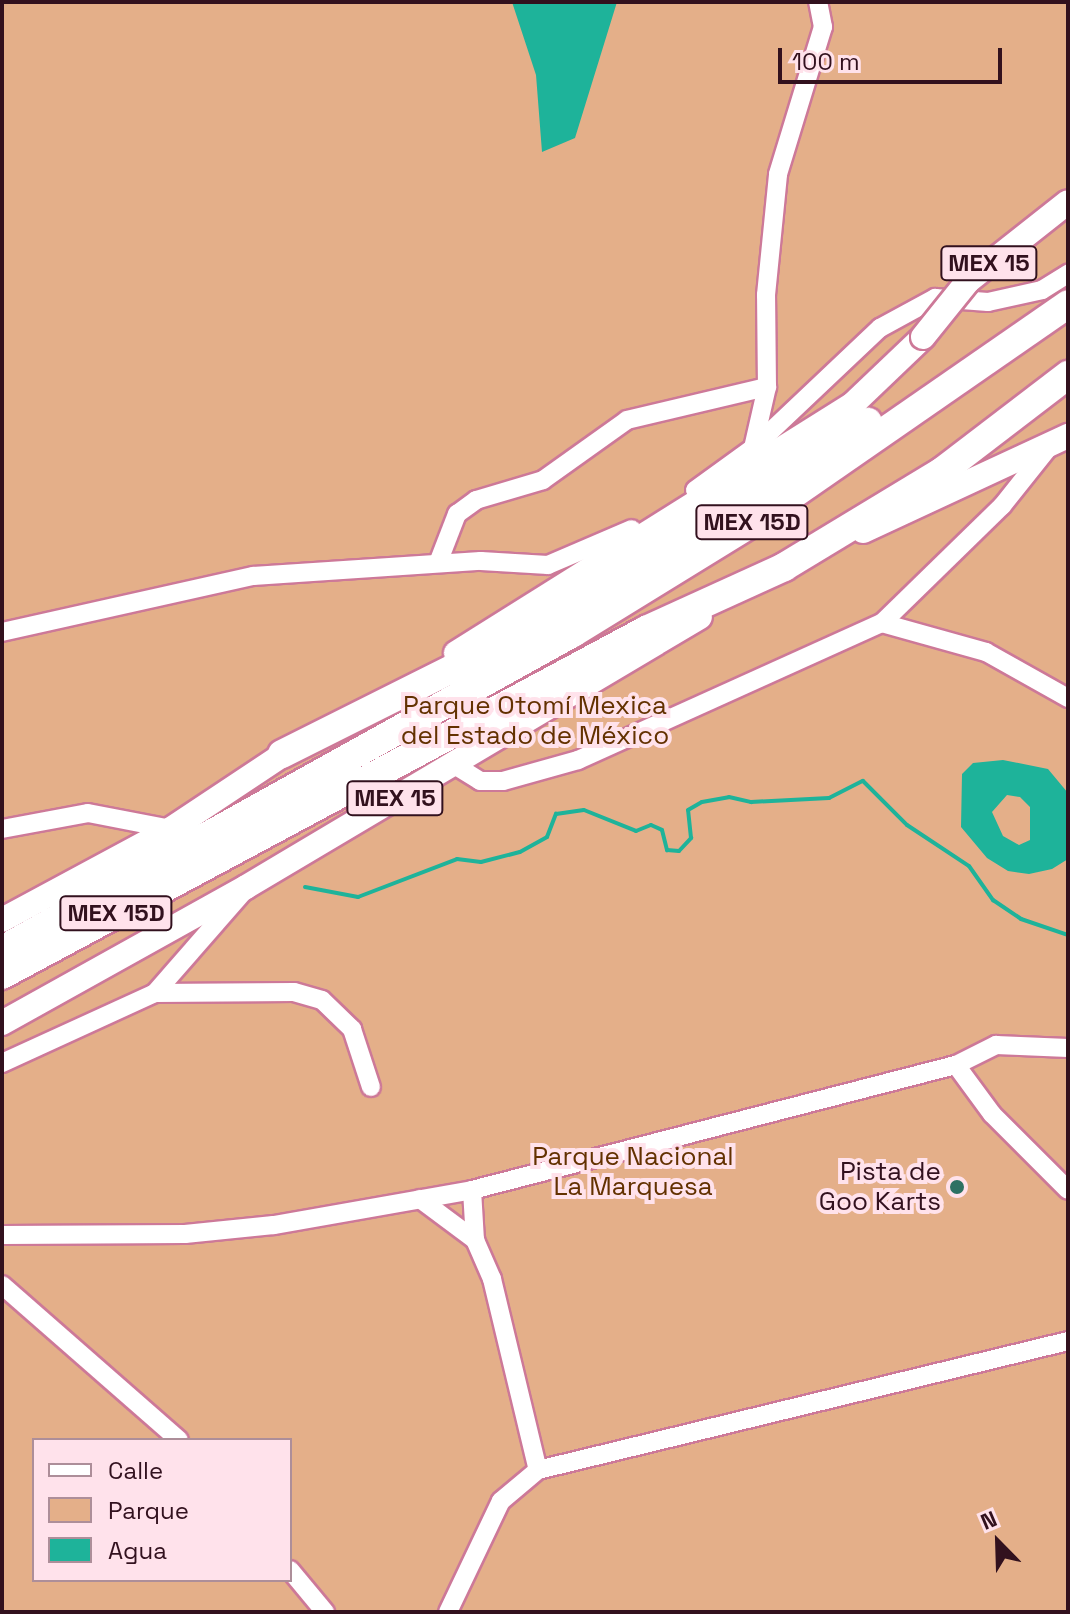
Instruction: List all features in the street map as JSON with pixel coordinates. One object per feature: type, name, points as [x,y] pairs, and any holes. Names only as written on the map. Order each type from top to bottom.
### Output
[{"type":"highway","name":"MEX 15D","points":[[2,950],[573,633],[752,523],[1068,304]]},
{"type":"highway","points":[[282,754],[520,635],[727,512],[958,365],[1021,335]]},
{"type":"highway","name":"MEX 15D","points":[[2,975],[646,630],[784,567],[941,472],[1068,375]]},
{"type":"main road","name":"MEX 15","points":[[2,920],[171,829],[282,754],[515,619],[854,403],[923,337],[968,281],[1068,202]]},
{"type":"main road","name":"MEX 15","points":[[2,1023],[246,887],[784,567],[1058,441]]},
{"type":"street","points":[[747,473],[767,387],[766,295],[778,174],[823,27],[818,2]]},
{"type":"street","points":[[2,632],[253,576],[438,563],[548,565],[608,544],[753,448],[894,321],[935,298],[988,302],[1042,290],[1068,274]]},
{"type":"street","points":[[438,563],[457,514],[476,500],[543,480],[627,420],[767,387]]},
{"type":"street","points":[[453,764],[480,781],[503,781],[578,760],[882,623],[1002,506],[1058,441]]},
{"type":"street","points":[[882,623],[986,652],[1068,698]]},
{"type":"street","points":[[2,829],[88,813],[171,829]]},
{"type":"street","points":[[2,1063],[155,993],[224,920],[246,887]]},
{"type":"street","points":[[155,993],[294,992],[322,1000],[352,1029],[371,1087]]},
{"type":"street","points":[[2,1235],[225,1232],[472,1190],[956,1065],[1007,1043],[1068,1048]]},
{"type":"street","points":[[956,1065],[992,1114],[1068,1190]]},
{"type":"street","points":[[472,1190],[475,1240],[492,1279],[538,1470]]},
{"type":"street","points":[[420,1199],[475,1240]]},
{"type":"street","points":[[2,1285],[177,1438]]},
{"type":"street","points":[[448,1612],[501,1501],[538,1470],[1068,1341]]},
{"type":"street","points":[[292,1572],[325,1612]]},
{"type":"green space","name":"Parque Otomí Mexica del Estado de México","points":[[2,2],[1068,2],[1068,1612],[2,1612]]},
{"type":"water","points":[[512,2],[617,2],[575,138],[542,152],[536,75]]},
{"type":"water","points":[[1003,760],[1048,769],[1068,793],[1068,859],[1052,869],[1029,874],[1008,871],[987,858],[961,827],[962,774],[973,763]],"holes":[[[1007,795],[1020,797],[1030,807],[1030,840],[1019,845],[1003,836],[992,812]]]},
{"type":"waterway","points":[[305,887],[358,897],[457,859],[481,862],[520,852],[547,837],[556,814],[584,810],[636,831],[651,825],[662,830],[667,850],[679,851],[691,838],[688,810],[702,802],[729,797],[751,802],[829,798],[863,781],[907,825],[969,866],[993,900],[1021,919],[1068,935]]},
{"type":"place","name":"Pista de Goo Karts","points":[[957,1187]]},
{"type":"park label","name":"Parque Nacional La Marquesa","points":[[633,1172]]}]
